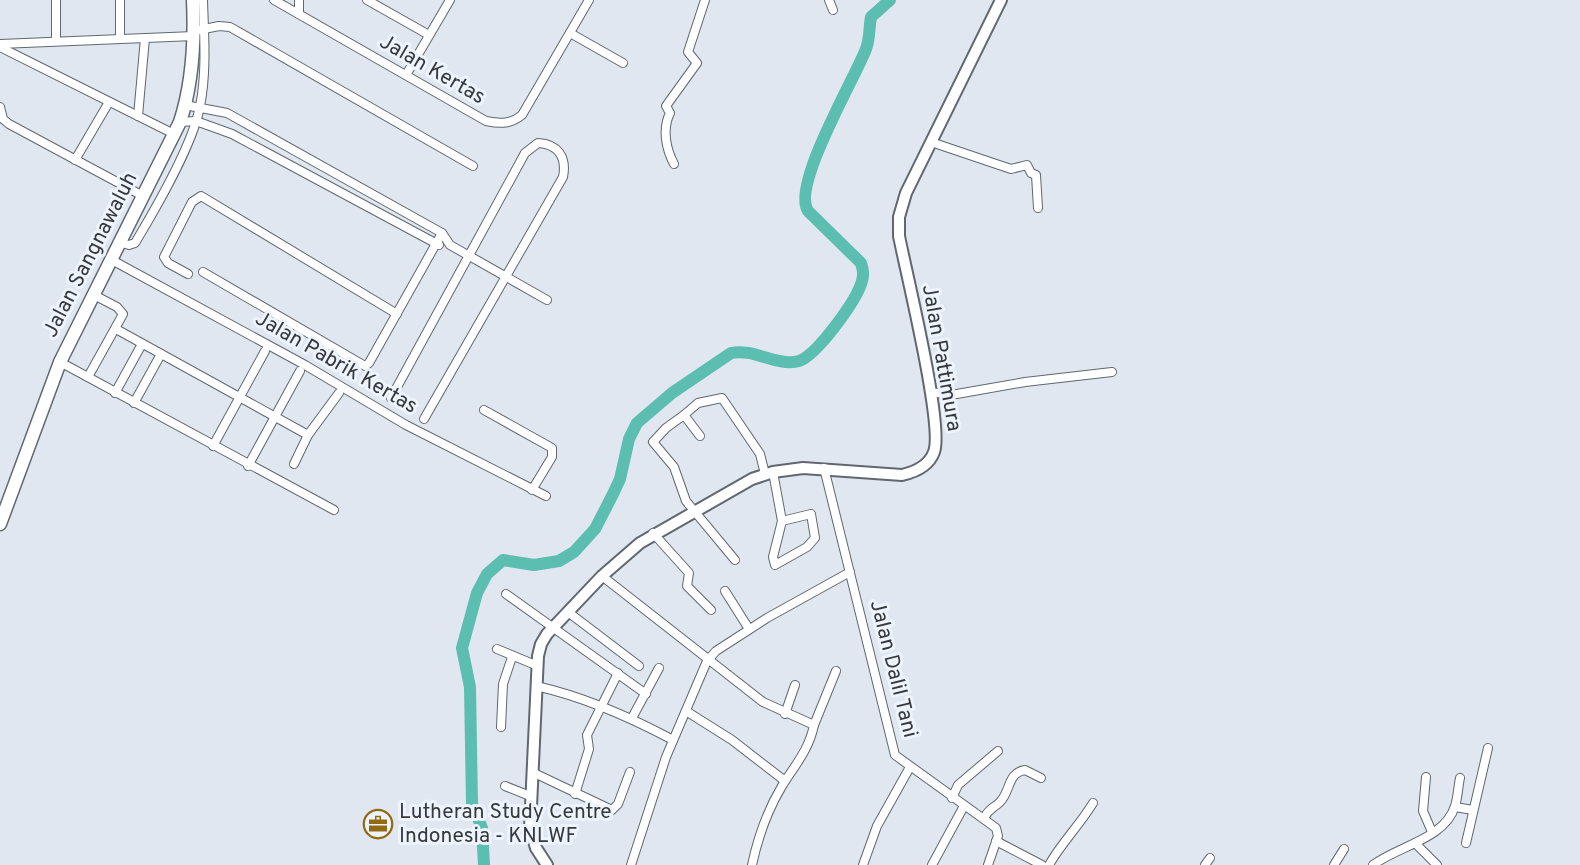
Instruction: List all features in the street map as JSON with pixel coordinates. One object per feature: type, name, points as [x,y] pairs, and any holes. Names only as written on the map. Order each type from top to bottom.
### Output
[{"type":"main road","name":"Jalan Sangnawaluh","points":[[0,524],[60,362],[180,122],[191,77],[197,32],[193,0]]},
{"type":"street","points":[[56,0],[56,41]]},
{"type":"street","points":[[120,0],[120,39]]},
{"type":"street","points":[[118,243],[129,245],[135,243],[196,121],[200,106],[197,32],[203,0]]},
{"type":"street","name":"Jalan Kertas","points":[[274,0],[486,122],[514,122],[522,115],[589,0]]},
{"type":"street","points":[[299,0],[299,14]]},
{"type":"street","points":[[367,0],[429,35]]},
{"type":"street","points":[[406,75],[450,0]]},
{"type":"street","points":[[674,164],[666,142],[666,120],[668,110],[697,63],[688,52],[705,0]]},
{"type":"street","points":[[829,0],[833,10]]},
{"type":"street","name":"Jalan Pattimura","points":[[547,865],[531,838],[530,796],[536,686],[541,644],[568,612],[602,576],[653,533],[769,473],[824,468],[902,475],[924,466],[935,450],[930,394],[899,236],[899,217],[906,193],[1001,0]]},
{"type":"street","points":[[0,45],[145,38],[197,32],[225,25],[473,166]]},
{"type":"street","points":[[570,33],[623,63]]},
{"type":"street","points":[[138,116],[145,38]]},
{"type":"street","points":[[0,45],[174,134]]},
{"type":"street","points":[[75,160],[109,102]]},
{"type":"street","points":[[185,105],[200,106],[227,113],[442,233],[450,245],[547,300]]},
{"type":"street","points":[[0,107],[3,119],[9,124],[143,196]]},
{"type":"street","points":[[180,122],[196,121],[232,134],[435,244],[450,245]]},
{"type":"street","points":[[931,142],[1011,169],[1027,165],[1031,173],[1036,175],[1038,208]]},
{"type":"street","points":[[391,398],[525,153],[538,143],[554,146],[563,158],[563,177],[509,278],[424,419]]},
{"type":"street","points":[[321,183],[329,170]]},
{"type":"street","points":[[188,274],[168,263],[164,257],[192,202],[201,196],[397,314]]},
{"type":"street","points":[[203,272],[365,366],[369,363],[442,233]]},
{"type":"street","name":"Jalan Pabrik Kertas","points":[[110,259],[305,364],[406,425],[546,496]]},
{"type":"street","points":[[88,377],[123,314],[122,310],[92,294]]},
{"type":"street","points":[[116,329],[308,435]]},
{"type":"street","points":[[115,393],[142,344]]},
{"type":"street","points":[[213,446],[265,351]]},
{"type":"street","points":[[134,403],[161,354]]},
{"type":"street","points":[[60,362],[248,466],[334,510]]},
{"type":"street","points":[[248,466],[300,371]]},
{"type":"street","points":[[930,394],[951,395],[1025,382],[1112,372]]},
{"type":"street","points":[[294,464],[308,435],[339,393]]},
{"type":"street","points":[[735,560],[686,501],[674,467],[653,442],[666,428],[698,403],[722,398],[760,454],[769,473],[782,520],[773,556],[775,565],[807,547],[814,538],[811,514],[782,520]]},
{"type":"street","points":[[484,410],[552,448],[552,457],[532,490]]},
{"type":"street","points":[[684,416],[700,436]]},
{"type":"street","name":"Jalan Dalil Tani","points":[[824,468],[893,749],[899,759],[952,798],[984,818]]},
{"type":"street","points":[[653,533],[689,573],[687,585],[711,610]]},
{"type":"street","points":[[631,865],[673,740],[707,661],[716,651],[749,629],[850,573]]},
{"type":"street","points":[[602,576],[707,661],[763,702],[785,714],[814,725]]},
{"type":"street","points":[[724,591],[749,629]]},
{"type":"street","points":[[506,594],[646,694]]},
{"type":"street","points":[[568,612],[639,666]]},
{"type":"street","points":[[497,649],[538,666]]},
{"type":"street","points":[[501,727],[503,684],[512,657]]},
{"type":"street","points":[[632,718],[659,668]]},
{"type":"street","points":[[752,865],[766,816],[785,781],[807,748],[836,671]]},
{"type":"street","points":[[575,794],[589,749],[586,738],[599,706],[618,673]]},
{"type":"street","points":[[785,714],[795,685]]},
{"type":"street","points":[[536,686],[575,696],[632,718],[673,740]]},
{"type":"street","points":[[686,711],[732,740],[785,781]]},
{"type":"street","points":[[1466,843],[1488,748]]},
{"type":"street","points":[[952,798],[958,785],[998,751]]},
{"type":"street","points":[[863,865],[877,826],[910,767]]},
{"type":"street","points":[[988,865],[996,841],[996,828],[984,818],[990,808],[1001,800],[1008,784],[1017,773],[1025,770],[1041,778]]},
{"type":"street","points":[[532,772],[612,810],[618,804],[630,772]]},
{"type":"street","points":[[1426,777],[1423,811],[1432,832]]},
{"type":"street","points":[[1374,865],[1416,843],[1448,817],[1455,807],[1460,778]]},
{"type":"street","points":[[505,786],[530,796]]},
{"type":"street","points":[[1049,865],[1063,841],[1076,828],[1093,803]]},
{"type":"street","points":[[932,865],[964,806]]},
{"type":"street","points":[[1455,807],[1473,810]]},
{"type":"street","points":[[996,841],[1042,865]]},
{"type":"street","points":[[1416,843],[1437,865]]},
{"type":"street","points":[[1334,865],[1344,849]]},
{"type":"waterway","points":[[484,865],[482,828],[472,804],[470,687],[462,648],[477,593],[487,574],[503,560],[534,565],[559,561],[574,552],[595,529],[612,496],[620,479],[629,439],[637,423],[672,393],[731,353],[748,353],[782,362],[799,361],[816,349],[845,313],[862,281],[861,263],[808,211],[805,198],[808,179],[816,156],[866,49],[871,17],[890,0]]},
{"type":"place","name":"Lutheran Study Centre Indonesia - KNLWF","points":[[378,824]]}]
